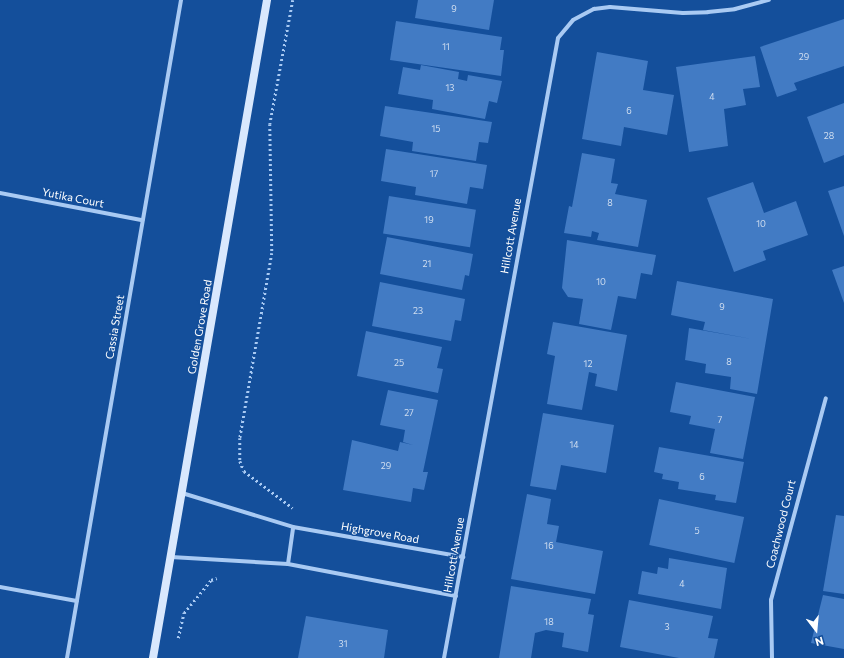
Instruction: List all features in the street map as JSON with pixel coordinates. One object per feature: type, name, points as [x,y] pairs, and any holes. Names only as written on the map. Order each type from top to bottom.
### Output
[{"type":"main road","name":"Golden Grove Road","points":[[153,658],[267,0]]},
{"type":"street","name":"Cassia Street","points":[[67,658],[142,220],[182,0]]},
{"type":"street","name":"Hillcott Avenue","points":[[444,658],[558,38],[573,20],[594,9],[610,7],[683,13],[708,12],[735,9],[769,0]]},
{"type":"street","name":"Yutika Court","points":[[0,193],[142,220]]},
{"type":"street","name":"Coachwood Court","points":[[772,658],[771,600],[826,398]]},
{"type":"street","name":"Highgrove Road","points":[[182,493],[293,527],[463,557]]},
{"type":"street","points":[[288,564],[293,527]]},
{"type":"street","points":[[171,557],[288,564],[456,596]]},
{"type":"street","points":[[0,587],[77,601]]},
{"type":"path","points":[[293,0],[270,124],[272,253],[240,438],[240,461],[244,471],[296,510],[293,527]]},
{"type":"path","points":[[177,643],[184,613],[211,580],[223,577]]},
{"type":"building","points":[[418,0],[494,0],[489,30],[415,18]]},
{"type":"building","points":[[844,19],[844,66],[794,83],[797,90],[777,97],[760,47]]},
{"type":"building","points":[[396,21],[502,37],[500,50],[504,50],[501,76],[390,60]]},
{"type":"building","points":[[597,52],[648,61],[643,90],[674,95],[667,135],[624,127],[621,146],[582,139]]},
{"type":"building","points":[[755,56],[760,87],[743,89],[746,105],[724,109],[728,146],[689,152],[676,67]]},
{"type":"building","points":[[421,65],[459,72],[458,79],[467,81],[468,75],[502,81],[497,103],[489,101],[485,119],[432,109],[433,100],[398,94],[403,67],[420,70]]},
{"type":"building","points":[[844,103],[844,155],[824,163],[807,117]]},
{"type":"building","points":[[385,106],[492,122],[488,143],[479,142],[476,161],[412,151],[413,142],[380,136]]},
{"type":"building","points":[[386,149],[487,165],[483,189],[470,187],[467,204],[415,195],[416,187],[381,181]]},
{"type":"building","points":[[582,153],[615,159],[611,183],[618,184],[615,194],[647,200],[638,247],[597,240],[599,233],[592,231],[591,237],[564,233],[569,206],[572,207]]},
{"type":"building","points":[[753,182],[764,213],[796,201],[808,235],[763,251],[766,260],[734,272],[707,198]]},
{"type":"building","points":[[844,186],[844,236],[828,191]]},
{"type":"building","points":[[389,196],[476,210],[470,247],[383,234]]},
{"type":"building","points":[[387,237],[473,254],[469,276],[465,275],[462,290],[380,274]]},
{"type":"building","points":[[567,240],[656,255],[652,275],[641,273],[636,299],[618,296],[611,330],[579,324],[583,299],[568,297],[562,288]]},
{"type":"building","points":[[844,266],[844,303],[832,270]]},
{"type":"building","points":[[677,281],[773,299],[757,394],[730,389],[731,377],[705,373],[706,364],[685,360],[689,328],[752,339],[703,330],[705,322],[671,315]]},
{"type":"building","points":[[380,282],[465,299],[461,321],[455,320],[451,341],[372,326]]},
{"type":"building","points":[[553,322],[627,335],[617,391],[595,386],[597,374],[589,372],[582,410],[547,404],[555,356],[547,354]]},
{"type":"building","points":[[366,331],[442,347],[437,368],[443,369],[438,393],[357,376]]},
{"type":"building","points":[[676,382],[755,397],[743,459],[710,453],[715,429],[689,424],[691,416],[670,412]]},
{"type":"building","points":[[388,390],[438,400],[423,472],[428,472],[424,490],[413,488],[411,502],[343,490],[352,440],[398,451],[400,442],[413,445],[403,442],[405,430],[380,425]]},
{"type":"building","points":[[543,413],[614,425],[606,473],[561,465],[556,490],[530,486]]},
{"type":"building","points":[[659,447],[744,462],[736,503],[715,500],[716,495],[678,489],[679,482],[662,479],[663,474],[654,472]]},
{"type":"building","points":[[527,494],[551,499],[547,524],[559,526],[556,542],[603,551],[595,594],[511,579]]},
{"type":"building","points":[[659,499],[744,517],[734,563],[649,545]]},
{"type":"building","points":[[836,515],[844,516],[844,594],[823,591]]},
{"type":"building","points":[[669,558],[727,568],[721,609],[638,594],[642,571],[657,574],[658,567],[668,569]]},
{"type":"building","points":[[511,586],[591,599],[588,614],[594,615],[588,652],[562,647],[564,633],[546,630],[535,633],[531,658],[499,658]]},
{"type":"building","points":[[823,595],[844,599],[844,649],[811,643]]},
{"type":"building","points":[[629,600],[713,616],[708,638],[718,639],[714,658],[679,658],[620,647]]},
{"type":"building","points":[[306,616],[388,630],[384,658],[298,658]]}]
